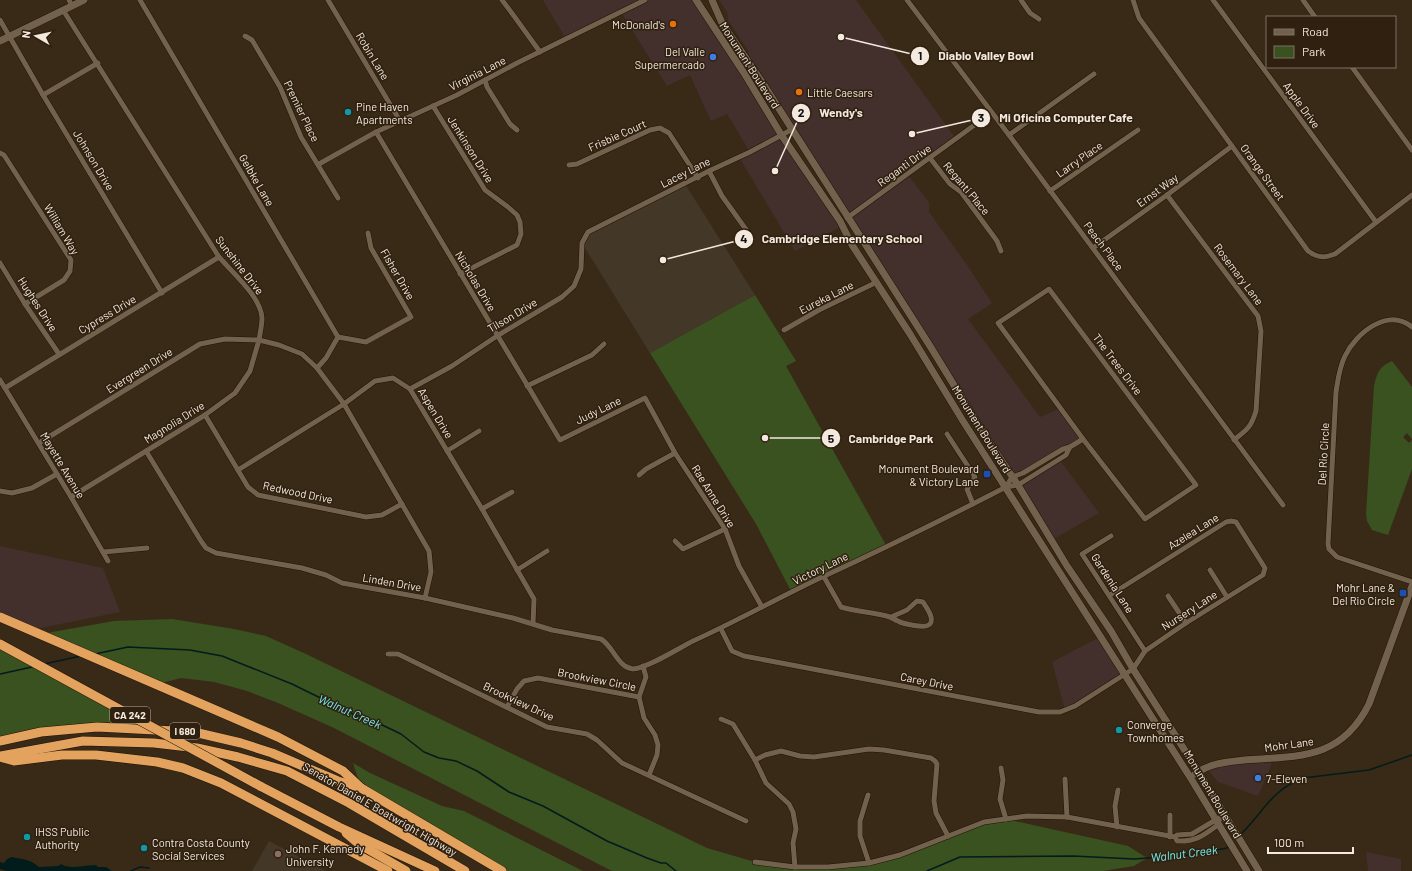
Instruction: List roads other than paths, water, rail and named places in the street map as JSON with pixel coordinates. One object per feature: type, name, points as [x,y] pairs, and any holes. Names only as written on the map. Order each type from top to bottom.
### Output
[{"type":"highway","points":[[0,617],[178,693],[291,744],[344,771],[361,788]]},
{"type":"highway","name":"CA 242","points":[[0,644],[260,786],[339,827],[435,871]]},
{"type":"highway","name":"Senator Daniel E Boatwright Highway","points":[[0,741],[41,732],[98,727],[194,732],[241,743],[272,753],[338,781],[361,788],[502,871]]},
{"type":"highway","name":"Senator Daniel E Boatwright Highway","points":[[0,756],[83,741],[133,741],[176,745],[238,756],[287,771],[349,803],[465,871]]},
{"type":"highway","points":[[0,756],[14,761],[62,755],[96,754],[157,762],[183,768],[221,782],[388,871]]},
{"type":"highway","points":[[339,827],[359,844],[406,871]]},
{"type":"main road","points":[[0,41],[63,10],[70,3],[84,0]]},
{"type":"main road","name":"Monument Boulevard","points":[[696,0],[744,73],[782,136],[840,221],[852,245],[877,282],[1190,777],[1247,871]]},
{"type":"main road","name":"Monument Boulevard","points":[[712,0],[722,23],[762,82],[791,130],[1018,485],[1067,565],[1111,631],[1133,669],[1198,771],[1245,851],[1259,871]]},
{"type":"main road","name":"Mohr Lane","points":[[1190,777],[1198,771],[1220,763],[1300,756],[1314,753],[1330,747],[1344,737],[1360,720],[1370,704],[1412,586]]},
{"type":"street","name":"Gelbke Lane","points":[[140,0],[338,337]]},
{"type":"street","name":"Robin Lane","points":[[328,0],[400,121]]},
{"type":"street","points":[[502,0],[540,52]]},
{"type":"street","name":"Virginia Lane","points":[[319,164],[376,132],[433,106],[645,0]]},
{"type":"street","name":"Peach Place","points":[[907,0],[1283,505]]},
{"type":"street","points":[[1021,0],[1030,13],[1038,19]]},
{"type":"street","name":"Orange Street","points":[[1133,0],[1139,18],[1308,251],[1320,258],[1326,258],[1335,254],[1412,195]]},
{"type":"street","name":"Apple Drive","points":[[1213,0],[1376,222]]},
{"type":"street","points":[[1303,0],[1314,16]]},
{"type":"street","name":"Sunshine Drive","points":[[63,10],[98,63],[219,257],[250,292],[258,306],[262,318],[259,340]]},
{"type":"street","name":"Johnson Drive","points":[[0,20],[43,95],[162,293]]},
{"type":"street","name":"Premier Place","points":[[245,36],[252,40],[280,87],[301,136],[338,198]]},
{"type":"street","points":[[43,95],[98,63]]},
{"type":"street","points":[[1353,68],[1412,150]]},
{"type":"street","points":[[1009,135],[1094,74]]},
{"type":"street","points":[[485,80],[487,86],[510,124],[517,130]]},
{"type":"street","name":"Jenkinson Drive","points":[[433,106],[485,190],[517,215],[520,222],[521,234],[516,245],[460,274]]},
{"type":"street","name":"Reganti Drive","points":[[847,218],[991,113]]},
{"type":"street","name":"Frisbie Court","points":[[569,165],[577,164],[650,130],[660,128],[669,133],[698,178]]},
{"type":"street","name":"Lacey Lane","points":[[588,232],[782,136],[791,130]]},
{"type":"street","name":"Larry Place","points":[[1050,191],[1138,130]]},
{"type":"street","name":"Nicholas Drive","points":[[376,132],[560,440]]},
{"type":"street","name":"Ernst Way","points":[[1093,248],[1168,195],[1232,146]]},
{"type":"street","name":"William Way","points":[[0,153],[4,155],[70,260],[70,271],[64,280],[25,304]]},
{"type":"street","name":"Reganti Place","points":[[930,158],[950,184],[961,192],[997,241],[1001,251]]},
{"type":"street","points":[[709,171],[722,196],[750,235]]},
{"type":"street","name":"Rosemary Lane","points":[[1168,195],[1258,316],[1260,322],[1261,331],[1256,411],[1249,429],[1234,440]]},
{"type":"street","name":"Tilson Drive","points":[[410,389],[452,366],[497,336],[562,297],[574,286],[581,269],[582,243],[588,232]]},
{"type":"street","name":"Fisher Drive","points":[[338,337],[366,342],[411,317],[371,248],[368,234]]},
{"type":"street","name":"Cypress Drive","points":[[5,388],[219,257]]},
{"type":"street","name":"Hughes Drive","points":[[0,263],[25,304],[59,354]]},
{"type":"street","name":"Eureka Lane","points":[[784,330],[819,310],[877,282]]},
{"type":"street","name":"The Trees Drive","points":[[1049,289],[1196,484],[1146,519],[1083,438],[998,323],[1049,289]]},
{"type":"street","name":"Del Rio Circle","points":[[1412,327],[1398,320],[1379,322],[1353,342],[1344,357],[1340,369],[1336,392],[1328,544],[1329,549],[1337,557],[1412,582]]},
{"type":"street","points":[[317,368],[326,358],[338,337]]},
{"type":"street","name":"Evergreen Drive","points":[[39,443],[200,344],[225,339],[259,340]]},
{"type":"street","points":[[259,340],[279,345],[302,354],[317,368],[344,404],[429,551],[431,572],[425,598]]},
{"type":"street","name":"Magnolia Drive","points":[[71,497],[205,415],[235,393],[250,371],[259,340]]},
{"type":"street","points":[[527,386],[592,355],[604,344]]},
{"type":"street","name":"Aspen Drive","points":[[238,470],[344,404],[375,381],[393,378],[410,389],[534,599],[533,624]]},
{"type":"street","name":"Mayette Avenue","points":[[0,380],[39,443],[108,561]]},
{"type":"street","name":"Judy Lane","points":[[560,440],[645,398]]},
{"type":"street","name":"Rae Anne Drive","points":[[645,398],[675,453],[725,529],[740,566],[762,607]]},
{"type":"street","name":"Redwood Drive","points":[[205,415],[248,487],[258,495],[366,517],[382,515],[402,504]]},
{"type":"street","points":[[447,451],[479,431]]},
{"type":"street","points":[[947,434],[975,477],[967,489],[973,504]]},
{"type":"street","points":[[1006,486],[1012,477],[1023,473],[1063,449],[1070,447],[1083,438]]},
{"type":"street","points":[[1006,486],[1018,485],[1066,455],[1070,447]]},
{"type":"street","name":"Linden Drive","points":[[146,451],[201,541],[206,548],[216,553],[302,568],[326,575],[342,583],[425,598],[513,618],[552,630],[601,639],[607,643],[622,664],[627,668],[634,669],[644,666]]},
{"type":"street","points":[[639,475],[646,469],[675,453]]},
{"type":"street","points":[[0,491],[12,493],[32,488],[57,474]]},
{"type":"street","name":"Victory Lane","points":[[644,666],[691,642],[721,629],[762,607],[931,526],[1006,486]]},
{"type":"street","points":[[482,509],[512,492]]},
{"type":"street","name":"Azelea Lane","points":[[1110,595],[1220,526],[1231,521],[1236,522],[1264,568],[1263,575]]},
{"type":"street","points":[[675,541],[683,549],[725,529]]},
{"type":"street","name":"Gardenia Lane","points":[[1111,536],[1082,554],[1145,651]]},
{"type":"street","points":[[103,552],[147,548]]},
{"type":"street","points":[[517,570],[548,551]]},
{"type":"street","points":[[1210,570],[1227,597]]},
{"type":"street","name":"Nursery Lane","points":[[1133,669],[1145,651],[1186,623],[1263,575]]},
{"type":"street","points":[[824,577],[837,602],[841,606],[891,617],[898,622],[922,627],[926,627],[932,620],[923,602],[920,601],[917,601],[907,610],[891,617]]},
{"type":"street","points":[[1168,596],[1186,623]]},
{"type":"street","name":"Carey Drive","points":[[721,629],[732,651],[744,656],[1039,712],[1060,712],[1075,706],[1133,669]]},
{"type":"street","name":"Brookview Drive","points":[[388,654],[398,654],[547,727],[587,734],[597,740],[622,763],[746,821]]},
{"type":"street","points":[[639,697],[646,677],[644,666]]},
{"type":"street","name":"Brookview Circle","points":[[507,707],[517,689],[524,681],[538,678],[639,697],[644,718],[655,735],[658,745],[657,755],[649,775]]},
{"type":"street","points":[[721,719],[733,724],[755,760],[766,783],[789,804],[793,812],[796,829],[793,844],[795,867]]},
{"type":"street","points":[[755,760],[764,755],[781,752],[814,757],[869,749],[931,758],[937,764],[934,801],[936,813],[948,836]]},
{"type":"street","points":[[1001,768],[1003,780],[1000,799],[1006,819]]},
{"type":"street","points":[[1065,779],[1067,817]]},
{"type":"street","points":[[1117,827],[1114,806],[1118,790]]},
{"type":"street","points":[[868,795],[860,821],[860,836],[869,863]]},
{"type":"street","points":[[1170,815],[1172,837]]},
{"type":"street","points":[[755,862],[795,867],[828,867],[869,863],[900,855],[984,822],[1027,816],[1067,817],[1172,837],[1177,835],[1192,834],[1217,822],[1219,818],[1227,820]]},
{"type":"water","points":[[12,857],[29,861],[39,867],[58,866],[61,864],[69,867],[96,865],[98,867],[106,867],[112,871],[6,871],[0,869],[0,862],[4,863],[7,859]]},
{"type":"waterway","name":"Walnut Creek","points":[[95,654],[128,647],[190,650],[222,656],[292,684],[357,716],[378,723],[401,734],[424,752],[439,758],[456,761],[477,771],[509,792],[543,806],[607,841],[647,858],[661,863],[666,863],[676,871]]},
{"type":"waterway","name":"Walnut Creek","points":[[44,664],[81,656]]},
{"type":"waterway","name":"Walnut Creek","points":[[0,674],[32,667]]},
{"type":"waterway","name":"Walnut Creek","points":[[1240,835],[1268,803],[1292,783],[1303,778],[1369,770],[1412,755]]},
{"type":"waterway","name":"Walnut Creek","points":[[927,871],[960,857],[1073,856],[1134,859],[1190,855],[1227,848],[1229,846]]},
{"type":"waterway","points":[[131,871],[140,867],[149,868]]},
{"type":"place","name":"McDonald's","points":[[673,24]]},
{"type":"place","name":"Diablo Valley Bowl","points":[[841,37]]},
{"type":"place","name":"Del Valle Supermercado","points":[[713,57]]},
{"type":"place","name":"Little Caesars","points":[[799,92]]},
{"type":"place","name":"Pine Haven Apartments","points":[[348,112]]},
{"type":"place","name":"Mi Oficina Computer Cafe","points":[[912,134]]},
{"type":"place","name":"Wendy's","points":[[775,171]]},
{"type":"place","name":"Cambridge Elementary School","points":[[663,260]]},
{"type":"place","name":"Cambridge Park","points":[[765,438]]},
{"type":"place","name":"Monument Boulevard & Victory Lane","points":[[987,474]]},
{"type":"place","name":"Mohr Lane & Del Rio Circle","points":[[1403,593]]},
{"type":"place","name":"Converge Townhomes","points":[[1119,730]]},
{"type":"place","name":"7-Eleven","points":[[1258,778]]},
{"type":"place","name":"IHSS Public Authority","points":[[27,837]]},
{"type":"place","name":"Contra Costa County Social Services","points":[[144,848]]},
{"type":"place","name":"John F. Kennedy University","points":[[278,854]]}]
